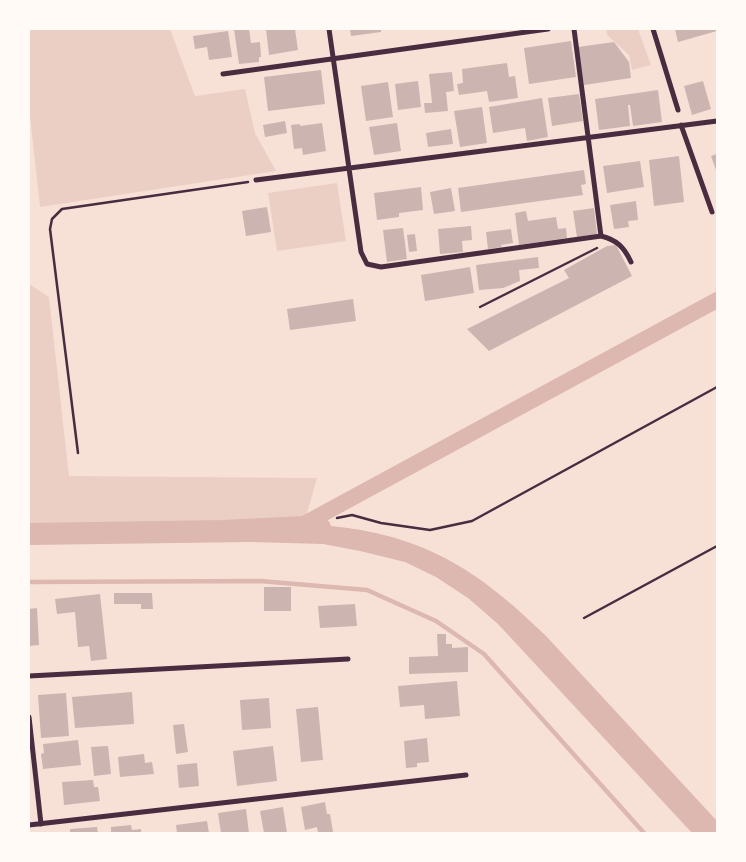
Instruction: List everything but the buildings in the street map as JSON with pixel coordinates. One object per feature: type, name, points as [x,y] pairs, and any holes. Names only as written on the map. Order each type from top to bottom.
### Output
[{"type":"street","points":[[329,29],[361,252],[368,264],[381,267],[601,236],[618,243],[626,251],[631,262]]},
{"type":"street","points":[[222,74],[548,29]]},
{"type":"street","points":[[574,29],[601,236]]},
{"type":"street","points":[[653,29],[678,110]]},
{"type":"street","points":[[256,180],[717,121]]},
{"type":"street","points":[[681,126],[712,212]]},
{"type":"street","points":[[29,676],[348,660]]},
{"type":"street","points":[[29,716],[41,824]]},
{"type":"street","points":[[29,825],[466,775]]},
{"type":"path","points":[[78,453],[50,229],[52,219],[62,209],[256,180]]},
{"type":"path","points":[[480,307],[601,246],[601,236]]},
{"type":"path","points":[[337,518],[352,515],[381,523],[430,530],[472,521],[717,386]]},
{"type":"path","points":[[584,618],[717,546]]},
{"type":"shaded area","points":[[29,29],[170,29],[195,96],[245,89],[255,133],[276,171],[40,207],[29,107]]},
{"type":"shaded area","points":[[606,29],[638,29],[651,65],[632,70],[629,55],[607,35]]},
{"type":"shaded area","points":[[337,183],[346,241],[277,251],[268,193]]},
{"type":"shaded area","points":[[29,284],[49,297],[69,476],[317,478],[304,524],[223,528],[29,531]]},
{"type":"shaded area","points":[[304,524],[342,527],[377,533],[408,542],[438,554],[492,588],[547,637],[717,821],[717,833],[692,833],[498,624],[468,598],[436,577],[405,562],[323,544],[250,542],[29,545],[29,531],[223,528]]},
{"type":"waterway","points":[[304,524],[717,300]]},
{"type":"waterway","points":[[29,531],[223,528],[304,524],[323,527]]},
{"type":"waterway","points":[[29,582],[260,581],[367,590],[436,621],[484,654],[644,833]]}]
